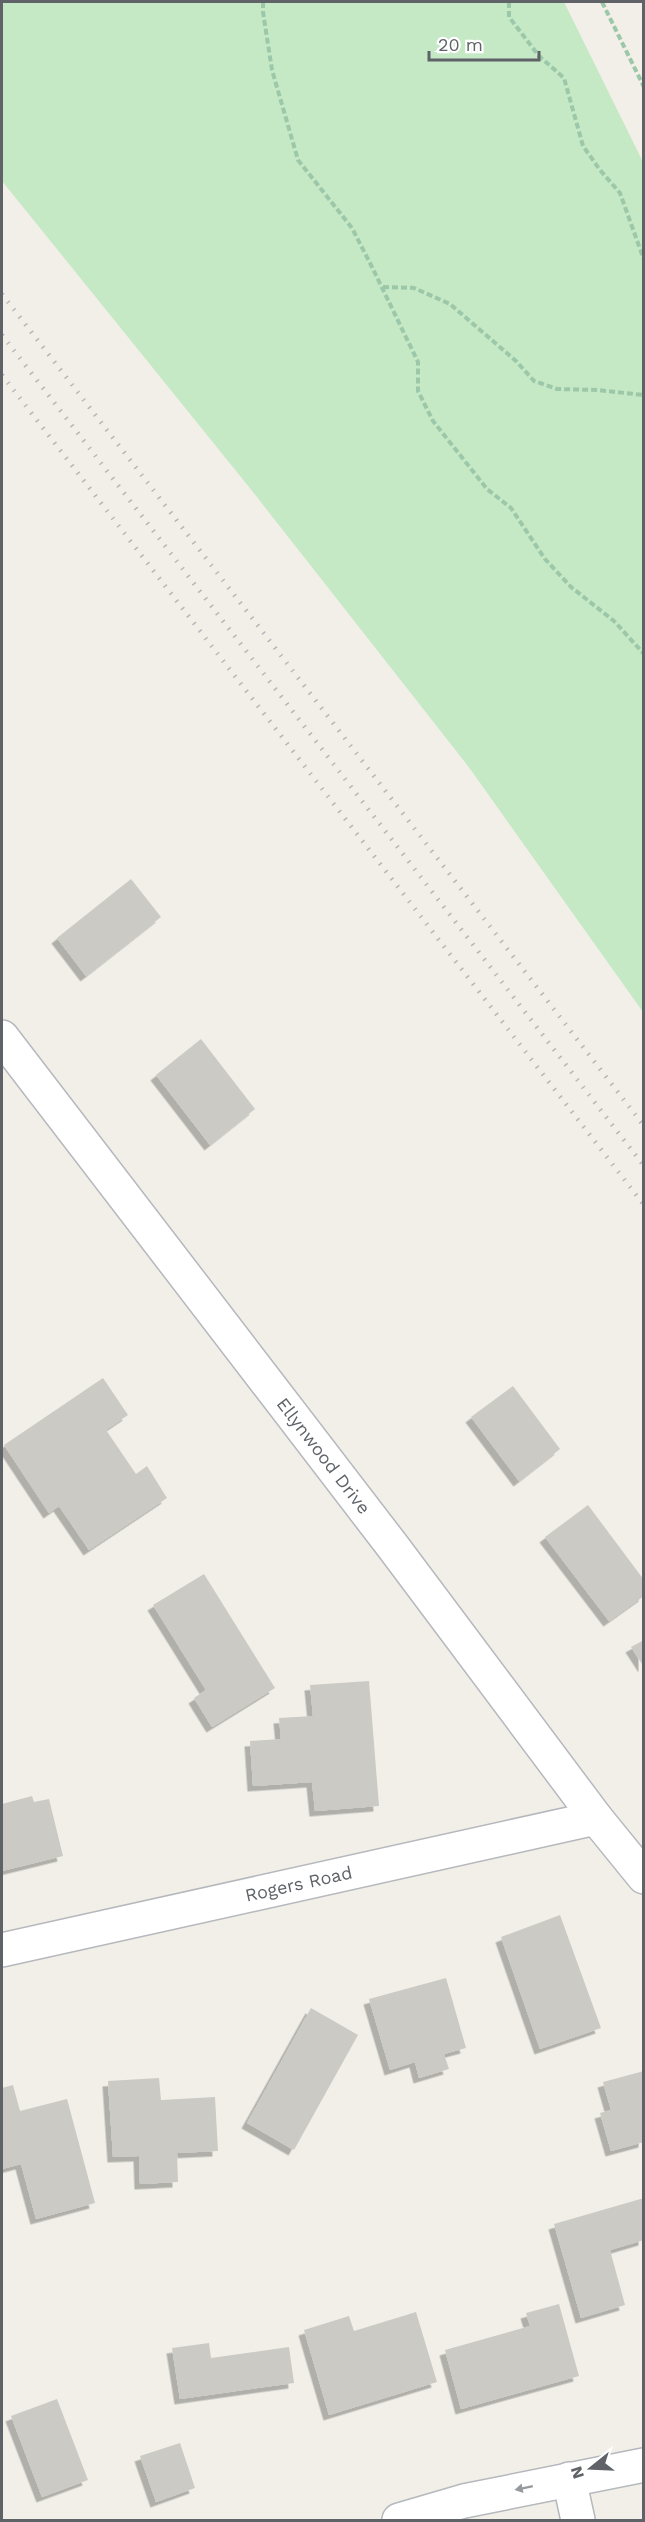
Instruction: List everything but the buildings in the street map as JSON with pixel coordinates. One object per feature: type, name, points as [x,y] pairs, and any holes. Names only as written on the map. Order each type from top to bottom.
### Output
[{"type":"street","name":"Ellynwood Drive","points":[[2,1037],[394,1548],[596,1818],[644,1877]]},
{"type":"street","name":"Rogers Road","points":[[2,1950],[596,1818]]},
{"type":"street","points":[[399,2520],[464,2501],[644,2465]]},
{"type":"street","points":[[569,2479],[578,2520]]},
{"type":"path","points":[[263,2],[262,12],[272,70],[298,160],[352,228],[418,362],[418,391],[433,422],[487,489],[511,508],[545,559],[571,588],[614,621],[644,654]]},
{"type":"path","points":[[509,2],[509,17],[539,56],[564,78],[583,146],[620,193],[644,260]]},
{"type":"path","points":[[602,2],[644,87]]},
{"type":"path","points":[[382,287],[414,288],[450,304],[477,326],[490,341],[516,361],[534,381],[557,389],[644,395]]},
{"type":"green space","points":[[2,2],[564,2],[643,162],[643,1012],[468,766],[249,487],[2,181]]},
{"type":"railway","points":[[2,294],[644,1126]]},
{"type":"railway","points":[[2,335],[644,1166]]},
{"type":"railway","points":[[2,375],[644,1205]]}]
